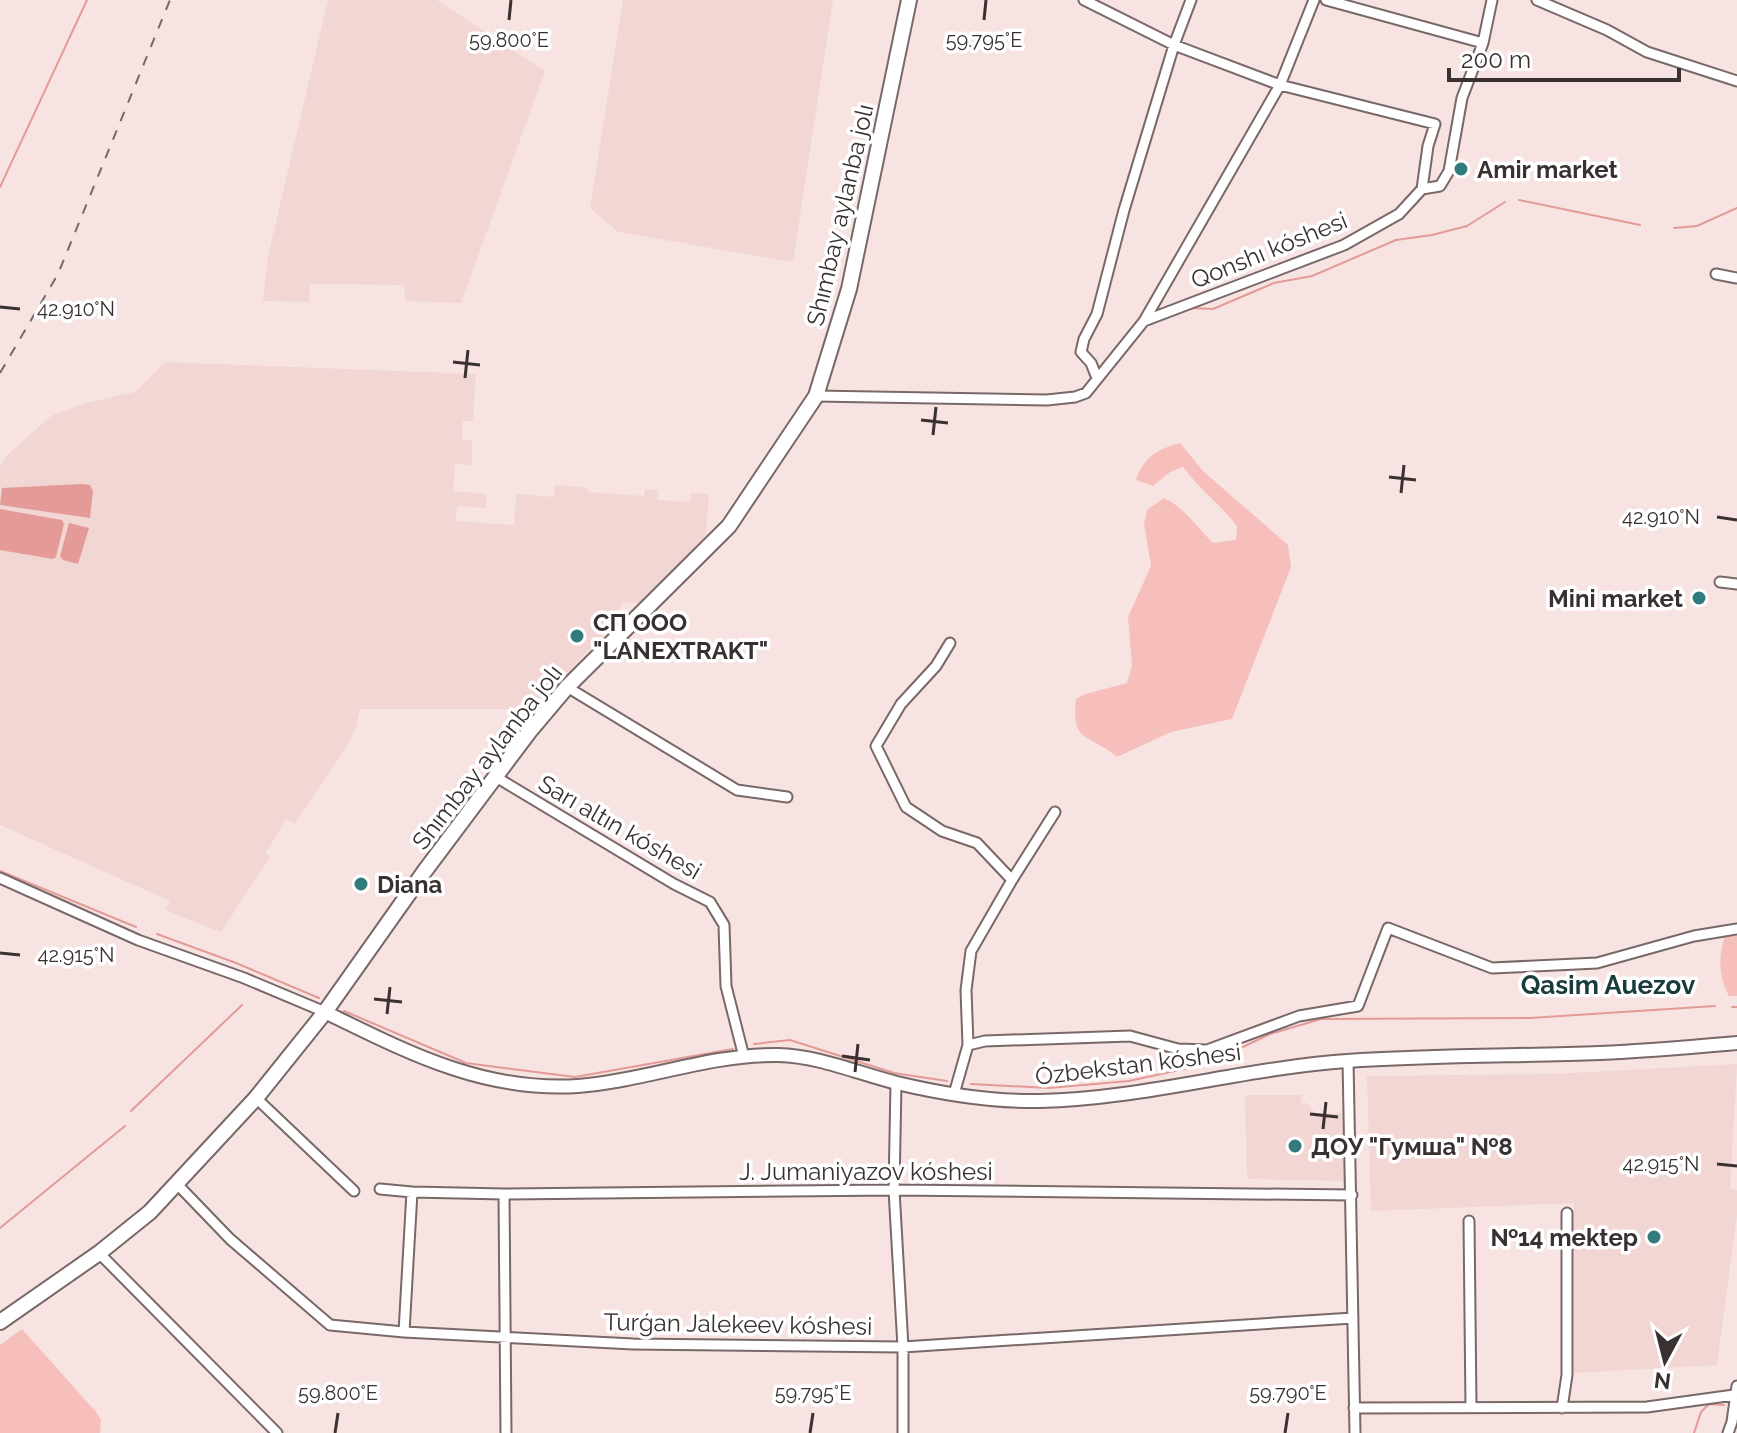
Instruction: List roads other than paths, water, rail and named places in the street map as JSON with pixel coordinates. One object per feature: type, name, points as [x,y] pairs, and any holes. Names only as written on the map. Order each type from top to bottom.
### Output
[{"type":"main road","name":"Shımbay aylanba jolı","points":[[0,1322],[99,1253],[150,1212],[256,1098],[325,1012],[424,872],[529,732],[567,687],[729,526],[816,396],[849,289],[909,0]]},
{"type":"street","points":[[1084,0],[1174,45],[1280,85],[1435,124],[1428,146],[1422,189]]},
{"type":"street","points":[[1097,378],[1091,363],[1081,352],[1084,339],[1097,314],[1124,210],[1174,45],[1191,0]]},
{"type":"street","name":"Qonshı kóshesi","points":[[816,396],[1047,400],[1086,393],[1144,321],[1280,85],[1314,0]]},
{"type":"street","points":[[1326,0],[1483,43]]},
{"type":"street","name":"Qonshı kóshesi","points":[[1144,321],[1344,245],[1399,214],[1422,189],[1440,186],[1449,171],[1462,98],[1483,43],[1492,0]]},
{"type":"street","points":[[1537,0],[1557,3],[1647,52],[1737,81]]},
{"type":"street","points":[[1716,274],[1737,278]]},
{"type":"street","points":[[1720,582],[1737,584]]},
{"type":"street","points":[[950,643],[936,666],[901,704],[876,746],[906,807],[942,831],[977,843],[1012,880]]},
{"type":"street","points":[[567,687],[737,790],[787,797]]},
{"type":"street","name":"Sarı altın kóshesi","points":[[496,777],[674,884],[710,902],[724,925],[726,986],[744,1057]]},
{"type":"street","points":[[954,1094],[968,1045],[966,990],[971,951],[1055,812]]},
{"type":"street","points":[[0,878],[138,940],[244,978],[325,1012]]},
{"type":"street","points":[[968,1045],[985,1041],[1130,1036],[1178,1049],[1207,1050],[1299,1016],[1358,1006],[1388,928],[1492,968],[1597,963],[1694,936],[1737,929]]},
{"type":"street","name":"Ózbekstan kóshesi","points":[[325,1012],[421,1059],[466,1075],[525,1084],[578,1086],[744,1057],[776,1055],[805,1057],[896,1083],[954,1094],[1039,1101],[1089,1098],[1270,1068],[1348,1060],[1604,1053],[1737,1043]]},
{"type":"street","points":[[1348,1060],[1355,1433]]},
{"type":"street","points":[[896,1083],[894,1190],[903,1347],[903,1433]]},
{"type":"street","points":[[256,1098],[354,1191]]},
{"type":"street","name":"Turǵan Jalekeev kóshesi","points":[[176,1183],[230,1239],[330,1325],[633,1344],[903,1347],[1353,1318]]},
{"type":"street","name":"J. Jumaniyazov kóshesi","points":[[380,1189],[504,1194],[894,1190],[1352,1195]]},
{"type":"street","points":[[404,1332],[412,1192]]},
{"type":"street","points":[[504,1194],[506,1433]]},
{"type":"street","points":[[1562,1408],[1567,1375],[1567,1213]]},
{"type":"street","points":[[1469,1221],[1471,1407]]},
{"type":"street","points":[[99,1253],[277,1433]]},
{"type":"street","points":[[1354,1408],[1647,1407],[1736,1390],[1734,1422],[1728,1433]]},
{"type":"waterway","points":[[0,187],[87,0]]},
{"type":"waterway","points":[[1519,200],[1640,225]]},
{"type":"waterway","points":[[1192,308],[1213,309],[1274,283],[1312,276],[1396,240],[1467,226],[1505,202]]},
{"type":"waterway","points":[[1674,228],[1697,226],[1737,208]]},
{"type":"waterway","points":[[0,871],[136,927]]},
{"type":"waterway","points":[[157,934],[319,998]]},
{"type":"waterway","points":[[131,1111],[242,1005]]},
{"type":"waterway","points":[[971,1084],[1049,1088],[1129,1081],[1220,1058],[1270,1034],[1321,1019],[1530,1018],[1715,1006]]},
{"type":"waterway","points":[[1732,1007],[1737,1007]]},
{"type":"waterway","points":[[344,1011],[466,1063],[575,1077],[733,1049]]},
{"type":"waterway","points":[[754,1044],[790,1040],[894,1073],[947,1081]]},
{"type":"waterway","points":[[0,1228],[125,1126]]},
{"type":"waterway","points":[[1694,1433],[1701,1412],[1709,1404],[1724,1405]]},
{"type":"railway","points":[[0,373],[58,274],[170,0]]},
{"type":"place","name":"Amir market","points":[[1461,169]]},
{"type":"place","name":"Mini market","points":[[1699,598]]},
{"type":"place","name":"СП ООО \"LANEXTRAKT\"","points":[[577,636]]},
{"type":"place","name":"Diana","points":[[361,884]]},
{"type":"place","name":"ДОУ \"Гумша\" №8","points":[[1295,1146]]},
{"type":"place","name":"№14 mektep","points":[[1654,1237]]},
{"type":"district","name":"Qasim Auezov","points":[[1608,985]]}]
